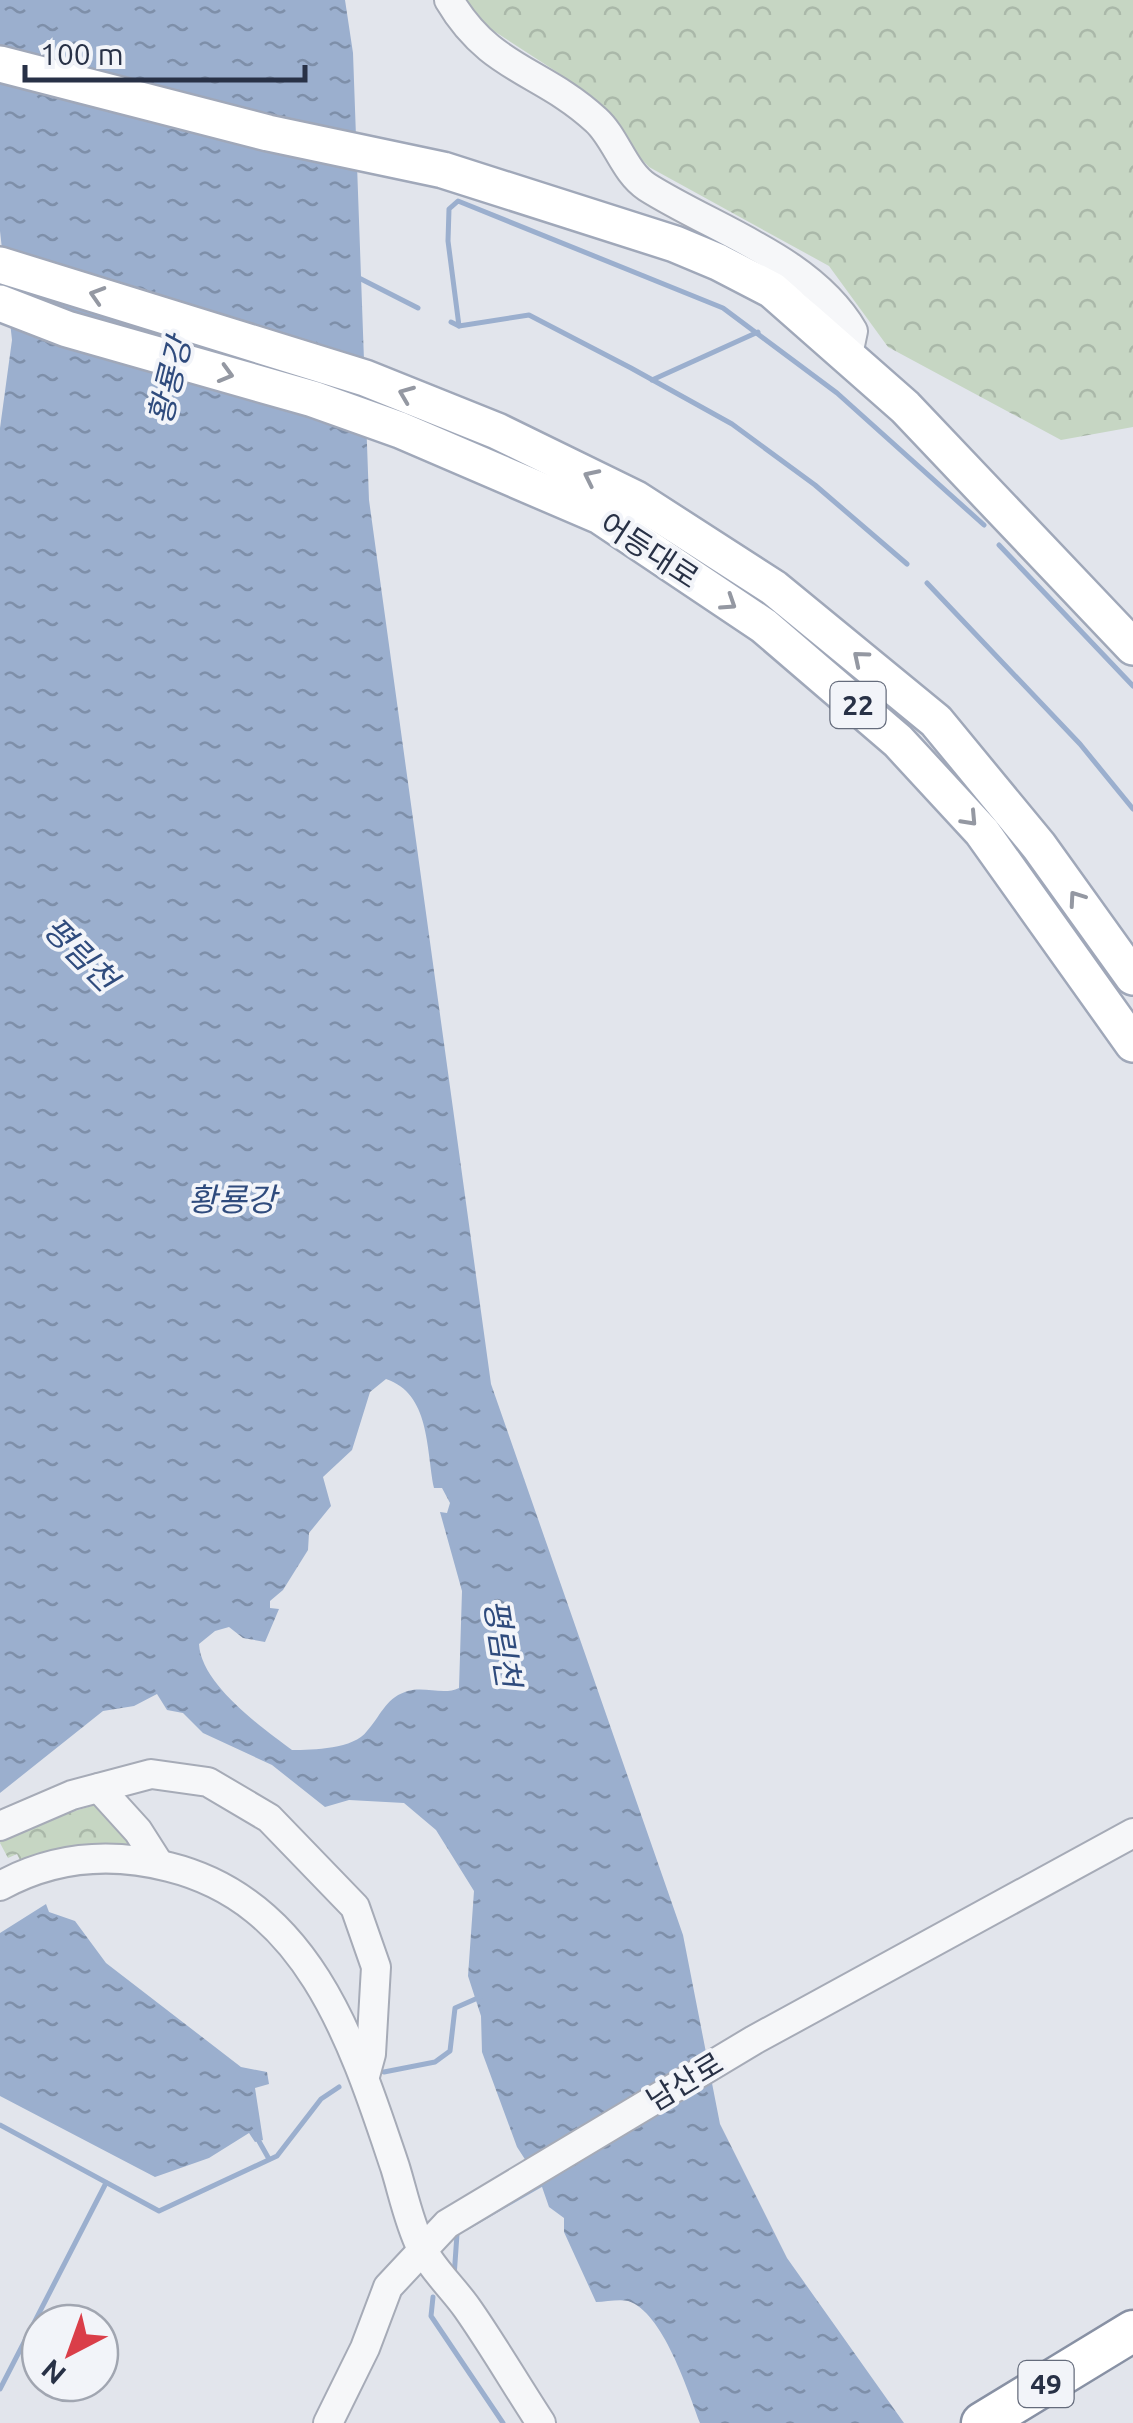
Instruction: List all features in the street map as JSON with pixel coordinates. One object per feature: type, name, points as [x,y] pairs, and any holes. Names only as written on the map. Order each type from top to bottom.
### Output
[{"type":"highway","name":"49","points":[[982,2423],[1120,2353]]},
{"type":"highway","name":"49","points":[[1035,2423],[1120,2353]]},
{"type":"main road","points":[[0,64],[268,134],[444,170],[675,244],[718,262],[772,290],[848,355],[904,408],[1133,647]]},
{"type":"main road","name":"어등대로","points":[[0,265],[365,378],[497,430],[636,500],[774,588],[936,721],[1039,846],[1133,978]]},
{"type":"main road","name":"어등대로","points":[[0,303],[67,329],[314,399],[600,516],[764,626],[898,741],[982,832],[1133,1044]]},
{"type":"street","points":[[449,0],[463,24],[496,58],[560,91],[599,122],[642,184],[780,261],[838,306],[853,330],[848,355]]},
{"type":"street","points":[[0,1826],[99,1788],[151,1774],[208,1782],[269,1818],[355,1907],[376,1967],[372,2040],[365,2076]]},
{"type":"street","points":[[99,1788],[138,1831],[159,1864]]},
{"type":"street","name":"남산로","points":[[328,2423],[365,2348],[388,2287],[447,2224],[754,2040],[1133,1833]]},
{"type":"street","points":[[0,1886],[62,1862],[138,1859],[202,1875],[247,1903],[295,1944],[326,1990],[365,2076],[422,2249],[468,2308],[541,2423]]},
{"type":"green space","points":[[466,0],[1133,0],[1133,427],[1061,440],[888,347],[829,266],[649,167],[560,74],[477,20]]},
{"type":"green space","points":[[95,1805],[111,1807],[139,1850],[22,1864],[17,1854],[8,1858],[0,1843],[4,1832]]},
{"type":"water","name":"황룡강","points":[[0,0],[345,0],[353,53],[369,500],[491,1384],[683,1935],[720,2124],[787,2258],[904,2423],[700,2423],[673,2354],[652,2320],[628,2301],[596,2302],[564,2232],[564,2218],[549,2207],[541,2184],[517,2147],[482,2052],[481,2016],[468,1976],[474,1891],[436,1830],[404,1803],[349,1800],[325,1807],[272,1765],[203,1733],[183,1713],[167,1710],[157,1694],[134,1706],[103,1711],[0,1793],[0,428],[12,340],[0,231]],"holes":[[[386,1379],[400,1386],[418,1409],[434,1488],[442,1488],[450,1503],[447,1513],[440,1512],[462,1591],[459,1688],[405,1692],[392,1699],[353,1742],[292,1750],[221,1689],[202,1659],[199,1644],[215,1631],[229,1627],[243,1638],[265,1642],[279,1609],[270,1608],[270,1601],[283,1590],[308,1550],[309,1533],[331,1506],[323,1477],[352,1450],[370,1392]]]},
{"type":"water","points":[[46,1904],[49,1912],[75,1921],[106,1963],[241,2067],[267,2072],[269,2084],[255,2088],[263,2140],[255,2142],[249,2133],[209,2158],[155,2177],[0,2096],[0,1933]]},
{"type":"waterway","points":[[459,326],[448,241],[449,209],[458,201],[723,308],[837,393],[984,525]]},
{"type":"waterway","points":[[359,278],[418,308]]},
{"type":"waterway","points":[[451,322],[459,326],[529,315],[631,368],[732,424],[815,485],[907,564]]},
{"type":"waterway","points":[[652,380],[758,332]]},
{"type":"waterway","points":[[999,545],[1133,686]]},
{"type":"waterway","points":[[927,583],[1080,744],[1133,809]]},
{"type":"waterway","points":[[384,2072],[435,2062],[450,2051],[455,2008],[480,1997]]},
{"type":"waterway","points":[[0,2125],[159,2211],[277,2156],[321,2099],[339,2087]]},
{"type":"waterway","points":[[256,2136],[269,2159]]},
{"type":"waterway","points":[[466,2228],[547,2181]]},
{"type":"waterway","points":[[0,2389],[106,2183]]},
{"type":"waterway","points":[[454,2277],[457,2234]]},
{"type":"waterway","points":[[433,2297],[431,2316],[503,2423]]},
{"type":"water label","name":"평림천","points":[[80,954]]},
{"type":"water label","name":"평림천","points":[[502,1643]]}]
